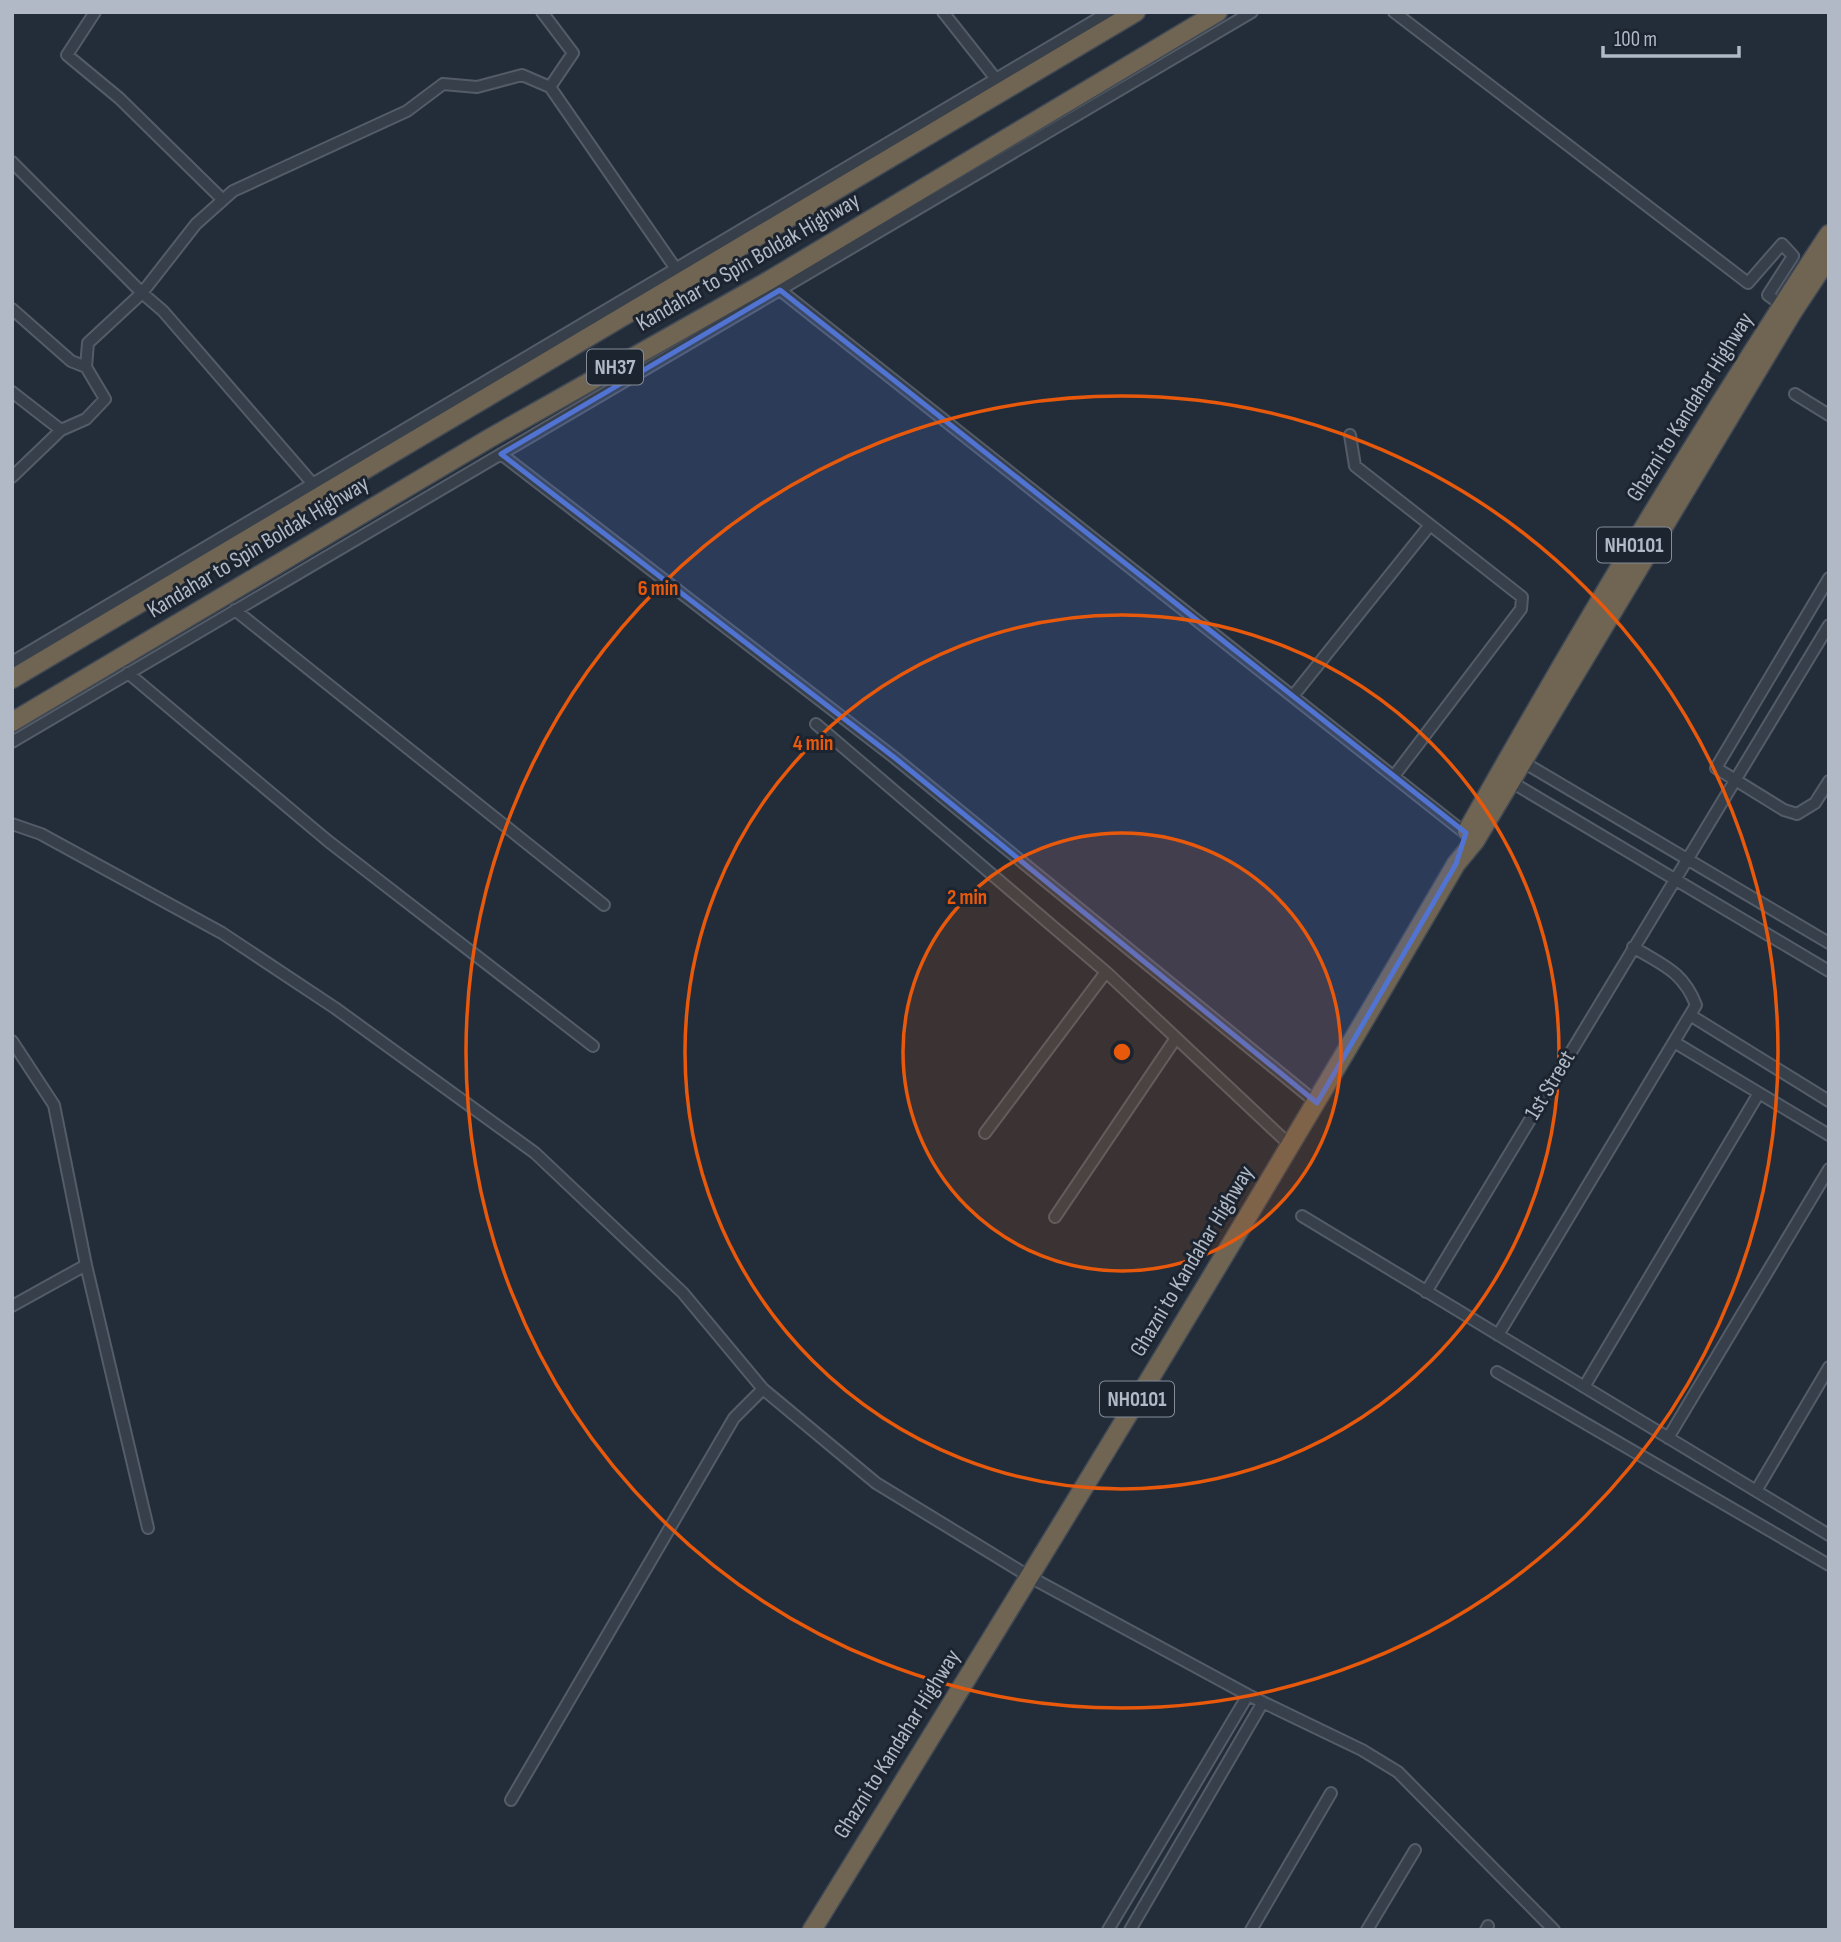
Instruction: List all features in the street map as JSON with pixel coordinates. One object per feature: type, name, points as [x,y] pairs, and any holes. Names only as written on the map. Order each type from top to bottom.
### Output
[{"type":"highway","name":"Kandahar to Spin Boldak Highway","points":[[12,679],[1136,12]]},
{"type":"highway","name":"Kandahar to Spin Boldak Highway","points":[[12,723],[490,438],[780,274],[1218,12]]},
{"type":"highway","name":"Ghazni to Kandahar Highway","points":[[812,1930],[1317,1103],[1505,778],[1787,309],[1829,234]]},
{"type":"highway","name":"Ghazni to Kandahar Highway","points":[[1787,309],[1829,257]]},
{"type":"street","points":[[95,12],[67,55],[119,98],[223,200]]},
{"type":"street","points":[[542,12],[573,52],[550,87]]},
{"type":"street","points":[[12,662],[1109,12]]},
{"type":"street","points":[[12,742],[1252,12]]},
{"type":"street","points":[[1394,12],[1748,283],[1782,244],[1793,256],[1768,295],[1787,309]]},
{"type":"street","points":[[946,13],[996,79]]},
{"type":"street","points":[[86,367],[88,343],[142,293],[196,224],[233,191],[407,111],[443,84],[477,87],[522,75],[550,87],[676,269]]},
{"type":"street","points":[[12,162],[163,311],[313,484]]},
{"type":"street","points":[[780,290],[1471,837]]},
{"type":"street","points":[[12,309],[71,361],[86,367],[106,399],[86,419],[61,430],[12,477]]},
{"type":"street","points":[[12,392],[61,430]]},
{"type":"street","points":[[1795,394],[1829,415]]},
{"type":"street","points":[[1350,435],[1355,467],[1522,597],[1521,609],[1394,776]]},
{"type":"street","points":[[501,454],[895,758],[1317,1103]]},
{"type":"street","points":[[1293,696],[1430,525]]},
{"type":"street","points":[[1829,578],[1716,768],[1784,810],[1797,814],[1815,803],[1829,781]]},
{"type":"street","points":[[235,610],[604,905]]},
{"type":"street","name":"1st Street","points":[[1426,1292],[1829,625]]},
{"type":"street","points":[[128,673],[328,841],[593,1046]]},
{"type":"street","points":[[817,724],[1106,972],[1291,1146]]},
{"type":"street","points":[[1517,758],[1829,943]]},
{"type":"street","points":[[1505,778],[1829,971]]},
{"type":"street","points":[[12,824],[41,834],[222,933],[335,1008],[535,1153],[683,1293],[763,1389],[876,1483],[1030,1577],[1248,1695],[1362,1751],[1398,1772],[1555,1930]]},
{"type":"street","points":[[1498,1335],[1696,1004],[1690,988],[1679,975],[1633,947]]},
{"type":"street","points":[[985,1133],[1106,972]]},
{"type":"street","points":[[1690,1016],[1829,1101]]},
{"type":"street","points":[[1055,1217],[1176,1038]]},
{"type":"street","points":[[12,1041],[54,1105],[86,1265],[148,1528]]},
{"type":"street","points":[[1674,1042],[1829,1135]]},
{"type":"street","points":[[1584,1387],[1759,1093]]},
{"type":"street","points":[[1668,1438],[1829,1168]]},
{"type":"street","points":[[1302,1216],[1829,1535]]},
{"type":"street","points":[[12,1306],[86,1265]]},
{"type":"street","points":[[1756,1491],[1829,1367]]},
{"type":"street","points":[[1496,1372],[1829,1565]]},
{"type":"street","points":[[511,1800],[734,1418],[763,1389]]},
{"type":"street","points":[[1108,1930],[1248,1695]]},
{"type":"street","points":[[1130,1930],[1263,1702]]},
{"type":"street","points":[[1251,1930],[1331,1793]]},
{"type":"street","points":[[1367,1930],[1415,1850]]},
{"type":"highlighted area","points":[[780,290],[1466,833],[1456,864],[1317,1103],[895,758],[501,454]]}]
